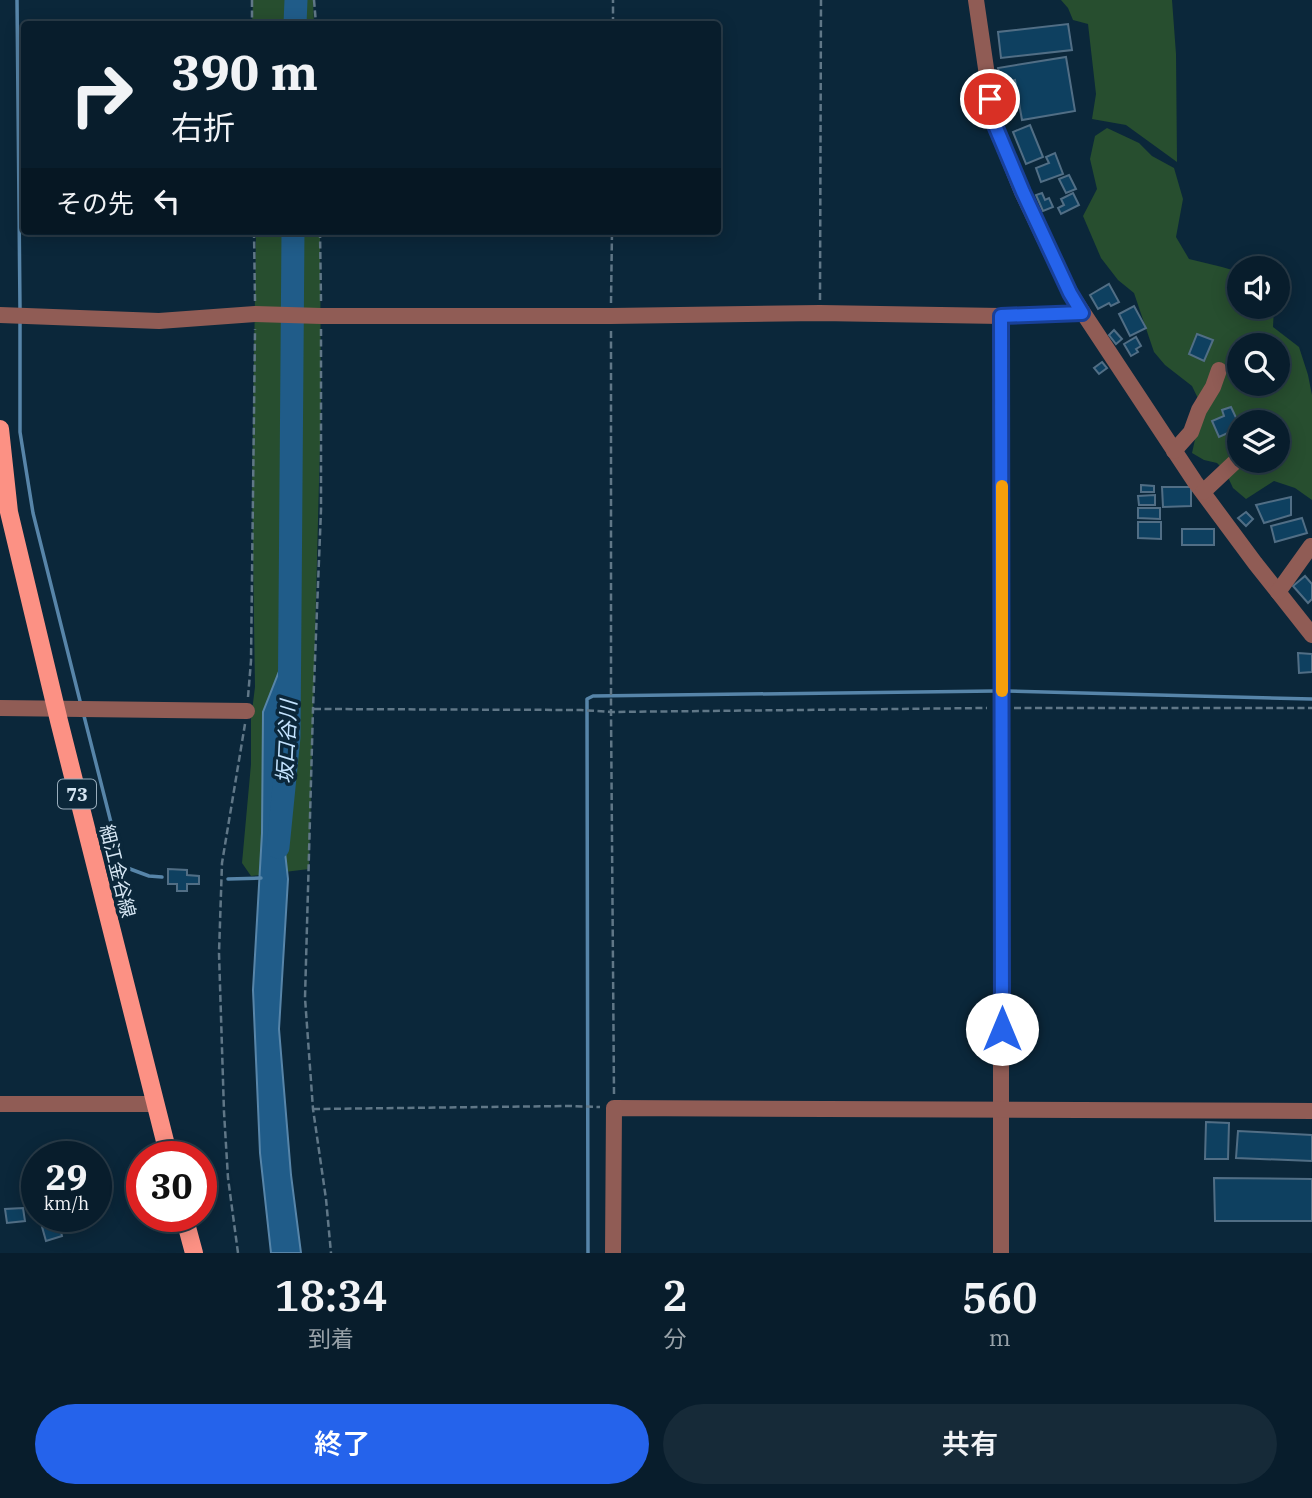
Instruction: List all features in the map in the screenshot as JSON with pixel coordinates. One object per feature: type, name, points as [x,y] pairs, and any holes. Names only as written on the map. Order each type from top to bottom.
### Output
[{"type":"main road","name":"細江金谷線","points":[[0,429],[9,512],[165,1141]]},
{"type":"main road","points":[[188,1232],[194,1253]]},
{"type":"street","points":[[976,0],[994,123],[1070,293],[1203,492],[1312,635]]},
{"type":"street","points":[[6,315],[159,321],[255,314],[611,316],[820,313],[1001,316],[1082,313]]},
{"type":"street","points":[[1001,316],[1001,1253]]},
{"type":"street","points":[[1174,451],[1191,432],[1219,370]]},
{"type":"street","points":[[1203,492],[1227,469]]},
{"type":"street","points":[[1278,592],[1311,546]]},
{"type":"street","points":[[0,708],[247,710]]},
{"type":"street","points":[[0,1104],[155,1104]]},
{"type":"street","points":[[613,1253],[614,1108],[1312,1111]]},
{"type":"path","points":[[252,0],[252,21]]},
{"type":"path","points":[[314,0],[316,21]]},
{"type":"path","points":[[613,0],[613,21]]},
{"type":"path","points":[[820,313],[821,0]]},
{"type":"path","points":[[238,1253],[228,1178],[219,953],[222,863],[247,710],[251,661],[254,235]]},
{"type":"path","points":[[320,235],[321,510],[305,998],[313,1109],[331,1253]]},
{"type":"path","points":[[612,235],[614,1108]]},
{"type":"path","points":[[313,709],[611,712],[1002,696],[1312,708]]},
{"type":"path","points":[[313,1109],[596,1107]]},
{"type":"green space","points":[[253,0],[313,0],[314,21],[252,21]]},
{"type":"green space","points":[[1061,0],[1172,0],[1176,54],[1177,162],[1126,125],[1092,119],[1096,94],[1088,24],[1073,20]]},
{"type":"green space","points":[[1107,128],[1139,143],[1152,156],[1174,168],[1183,199],[1176,237],[1189,259],[1227,268],[1227,319],[1273,319],[1273,327],[1281,333],[1227,333],[1227,396],[1290,396],[1290,340],[1299,347],[1312,395],[1312,500],[1295,488],[1274,481],[1246,499],[1233,488],[1225,471],[1217,463],[1192,453],[1205,413],[1192,386],[1165,365],[1154,352],[1134,293],[1118,280],[1101,258],[1083,216],[1097,189],[1090,159],[1095,136]]},
{"type":"green space","points":[[256,235],[320,235],[321,405],[309,869],[251,876],[242,863],[255,687],[252,488]]},
{"type":"water","points":[[289,646],[289,703],[276,772],[288,879],[279,1029],[291,1175],[301,1253],[271,1253],[260,1153],[253,990],[262,833],[263,712]]},
{"type":"building","points":[[1068,24],[1072,50],[1001,58],[998,32]]},
{"type":"building","points":[[1066,57],[1075,111],[1022,120],[1015,80],[1001,83],[998,68]]},
{"type":"building","points":[[1030,125],[1043,157],[1026,164],[1013,132]]},
{"type":"building","points":[[1055,153],[1063,174],[1041,182],[1036,168],[1049,163],[1046,157]]},
{"type":"building","points":[[1069,175],[1076,189],[1066,193],[1059,179]]},
{"type":"building","points":[[1042,193],[1045,200],[1049,198],[1053,207],[1043,211],[1036,195]]},
{"type":"building","points":[[1073,193],[1079,205],[1061,214],[1058,208],[1064,205],[1061,199]]},
{"type":"building","points":[[1109,284],[1119,302],[1111,306],[1109,303],[1098,309],[1090,295]]},
{"type":"building","points":[[1134,306],[1146,328],[1130,336],[1119,314]]},
{"type":"building","points":[[1114,330],[1122,339],[1116,344],[1109,335]]},
{"type":"building","points":[[1197,334],[1213,340],[1204,361],[1189,354]]},
{"type":"building","points":[[1136,337],[1141,346],[1136,349],[1138,352],[1131,356],[1124,344]]},
{"type":"building","points":[[1102,362],[1107,368],[1099,374],[1094,368]]},
{"type":"building","points":[[1231,407],[1232,410],[1227,410],[1227,433],[1219,437],[1212,421],[1224,416],[1222,410]]},
{"type":"building","points":[[1141,485],[1154,486],[1154,492],[1141,492]]},
{"type":"building","points":[[1162,487],[1191,487],[1191,506],[1163,507]]},
{"type":"building","points":[[1155,495],[1155,505],[1139,505],[1138,496]]},
{"type":"building","points":[[1291,497],[1291,515],[1264,523],[1256,505]]},
{"type":"building","points":[[1138,508],[1160,508],[1160,519],[1138,518]]},
{"type":"building","points":[[1246,512],[1253,519],[1246,526],[1238,518]]},
{"type":"building","points":[[1302,518],[1307,533],[1275,542],[1271,526]]},
{"type":"building","points":[[1138,522],[1161,522],[1161,539],[1138,538]]},
{"type":"building","points":[[1182,529],[1214,529],[1214,545],[1182,545]]},
{"type":"building","points":[[1305,576],[1312,584],[1312,599],[1308,603],[1293,586]]},
{"type":"building","points":[[1298,653],[1312,654],[1312,672],[1299,673]]},
{"type":"building","points":[[168,869],[187,870],[187,875],[199,876],[199,884],[187,884],[187,891],[177,891],[177,884],[168,884]]},
{"type":"building","points":[[1206,1122],[1229,1123],[1228,1159],[1205,1159]]},
{"type":"building","points":[[1238,1131],[1312,1135],[1312,1161],[1236,1158]]},
{"type":"building","points":[[1214,1178],[1312,1179],[1312,1221],[1215,1221]]},
{"type":"building","points":[[21,1208],[21,1221],[7,1223],[5,1209]]},
{"type":"building","points":[[43,1232],[61,1232],[62,1236],[46,1241]]},
{"type":"waterway","points":[[17,0],[20,309]]},
{"type":"waterway","name":"坂口谷川","points":[[295,21],[296,0]]},
{"type":"waterway","name":"坂口谷川","points":[[278,847],[289,737],[293,235]]},
{"type":"waterway","points":[[20,321],[20,432],[33,513],[81,705]]},
{"type":"waterway","points":[[588,1253],[587,699],[593,696],[995,691]]},
{"type":"waterway","points":[[1006,691],[1312,699]]},
{"type":"waterway","points":[[83,712],[122,866],[149,876],[162,877]]},
{"type":"waterway","points":[[228,879],[261,878]]},
{"type":"slow traffic","points":[[1002,486],[1002,691]]},
{"type":"route","points":[[990,99],[994,123],[1023,192],[1082,313],[1001,316],[1002,1029]]}]
